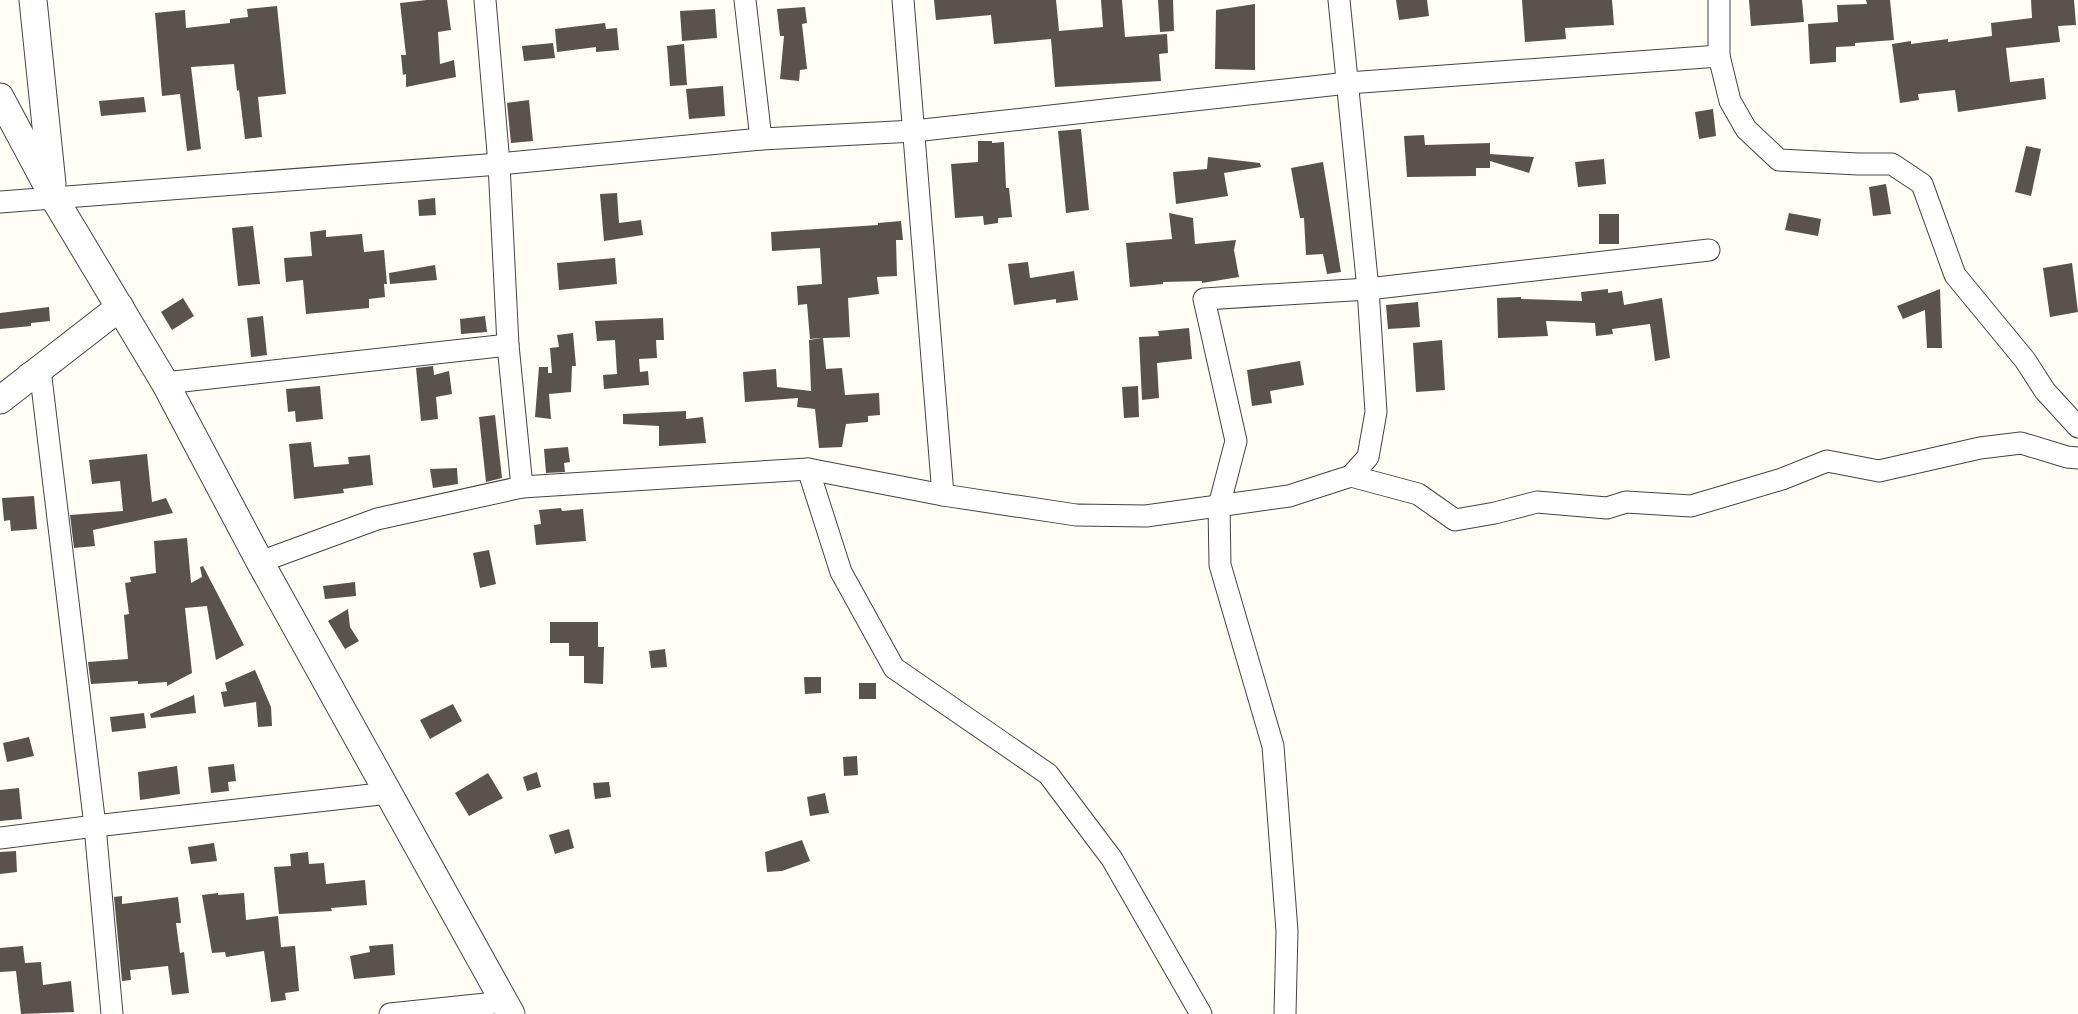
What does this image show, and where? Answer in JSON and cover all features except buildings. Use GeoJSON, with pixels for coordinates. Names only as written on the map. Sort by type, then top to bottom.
{"type":"FeatureCollection","features":[{"type":"Feature","properties":{"kind":"street"},"geometry":{"type":"LineString","coordinates":[[33,0],[54,198]]}},
{"type":"Feature","properties":{"kind":"street"},"geometry":{"type":"LineString","coordinates":[[485,0],[499,164],[507,345],[522,487]]}},
{"type":"Feature","properties":{"kind":"street"},"geometry":{"type":"LineString","coordinates":[[745,0],[761,139]]}},
{"type":"Feature","properties":{"kind":"street"},"geometry":{"type":"LineString","coordinates":[[903,0],[943,495]]}},
{"type":"Feature","properties":{"kind":"street"},"geometry":{"type":"LineString","coordinates":[[260,562],[377,519],[522,487],[808,469],[943,495],[1076,515],[1146,516],[1289,496],[1351,476],[1368,457],[1376,412],[1368,289],[1340,0]]}},
{"type":"Feature","properties":{"kind":"street"},"geometry":{"type":"LineString","coordinates":[[1719,0],[1719,56],[1730,101],[1746,129],[1779,160],[1892,164],[1922,184],[1955,275],[2025,360],[2045,391],[2078,428]]}},
{"type":"Feature","properties":{"kind":"street"},"geometry":{"type":"LineString","coordinates":[[0,202],[499,164],[761,139],[914,131],[1348,83],[1719,56]]}},
{"type":"Feature","properties":{"kind":"street"},"geometry":{"type":"LineString","coordinates":[[0,97],[54,198],[165,383],[260,562],[508,1008],[390,1014]]}},
{"type":"Feature","properties":{"kind":"street"},"geometry":{"type":"LineString","coordinates":[[1285,1014],[1287,931],[1273,746],[1220,565],[1219,506],[1236,441],[1204,300],[1368,289],[1708,250]]}},
{"type":"Feature","properties":{"kind":"street"},"geometry":{"type":"LineString","coordinates":[[0,400],[120,307]]}},
{"type":"Feature","properties":{"kind":"street"},"geometry":{"type":"LineString","coordinates":[[165,383],[507,345]]}},
{"type":"Feature","properties":{"kind":"street"},"geometry":{"type":"LineString","coordinates":[[0,386],[40,369]]}},
{"type":"Feature","properties":{"kind":"street"},"geometry":{"type":"LineString","coordinates":[[40,369],[95,826],[112,1014]]}},
{"type":"Feature","properties":{"kind":"street"},"geometry":{"type":"LineString","coordinates":[[1351,476],[1418,494],[1455,520],[1537,502],[1607,508],[1626,502],[1691,506],[1782,479],[1827,461],[1879,471],[1980,447],[2021,443],[2067,457],[2078,458]]}},
{"type":"Feature","properties":{"kind":"street"},"geometry":{"type":"LineString","coordinates":[[808,469],[841,572],[894,668],[1048,774],[1112,859],[1201,1014]]}},
{"type":"Feature","properties":{"kind":"street"},"geometry":{"type":"LineString","coordinates":[[0,838],[388,793]]}}]}
